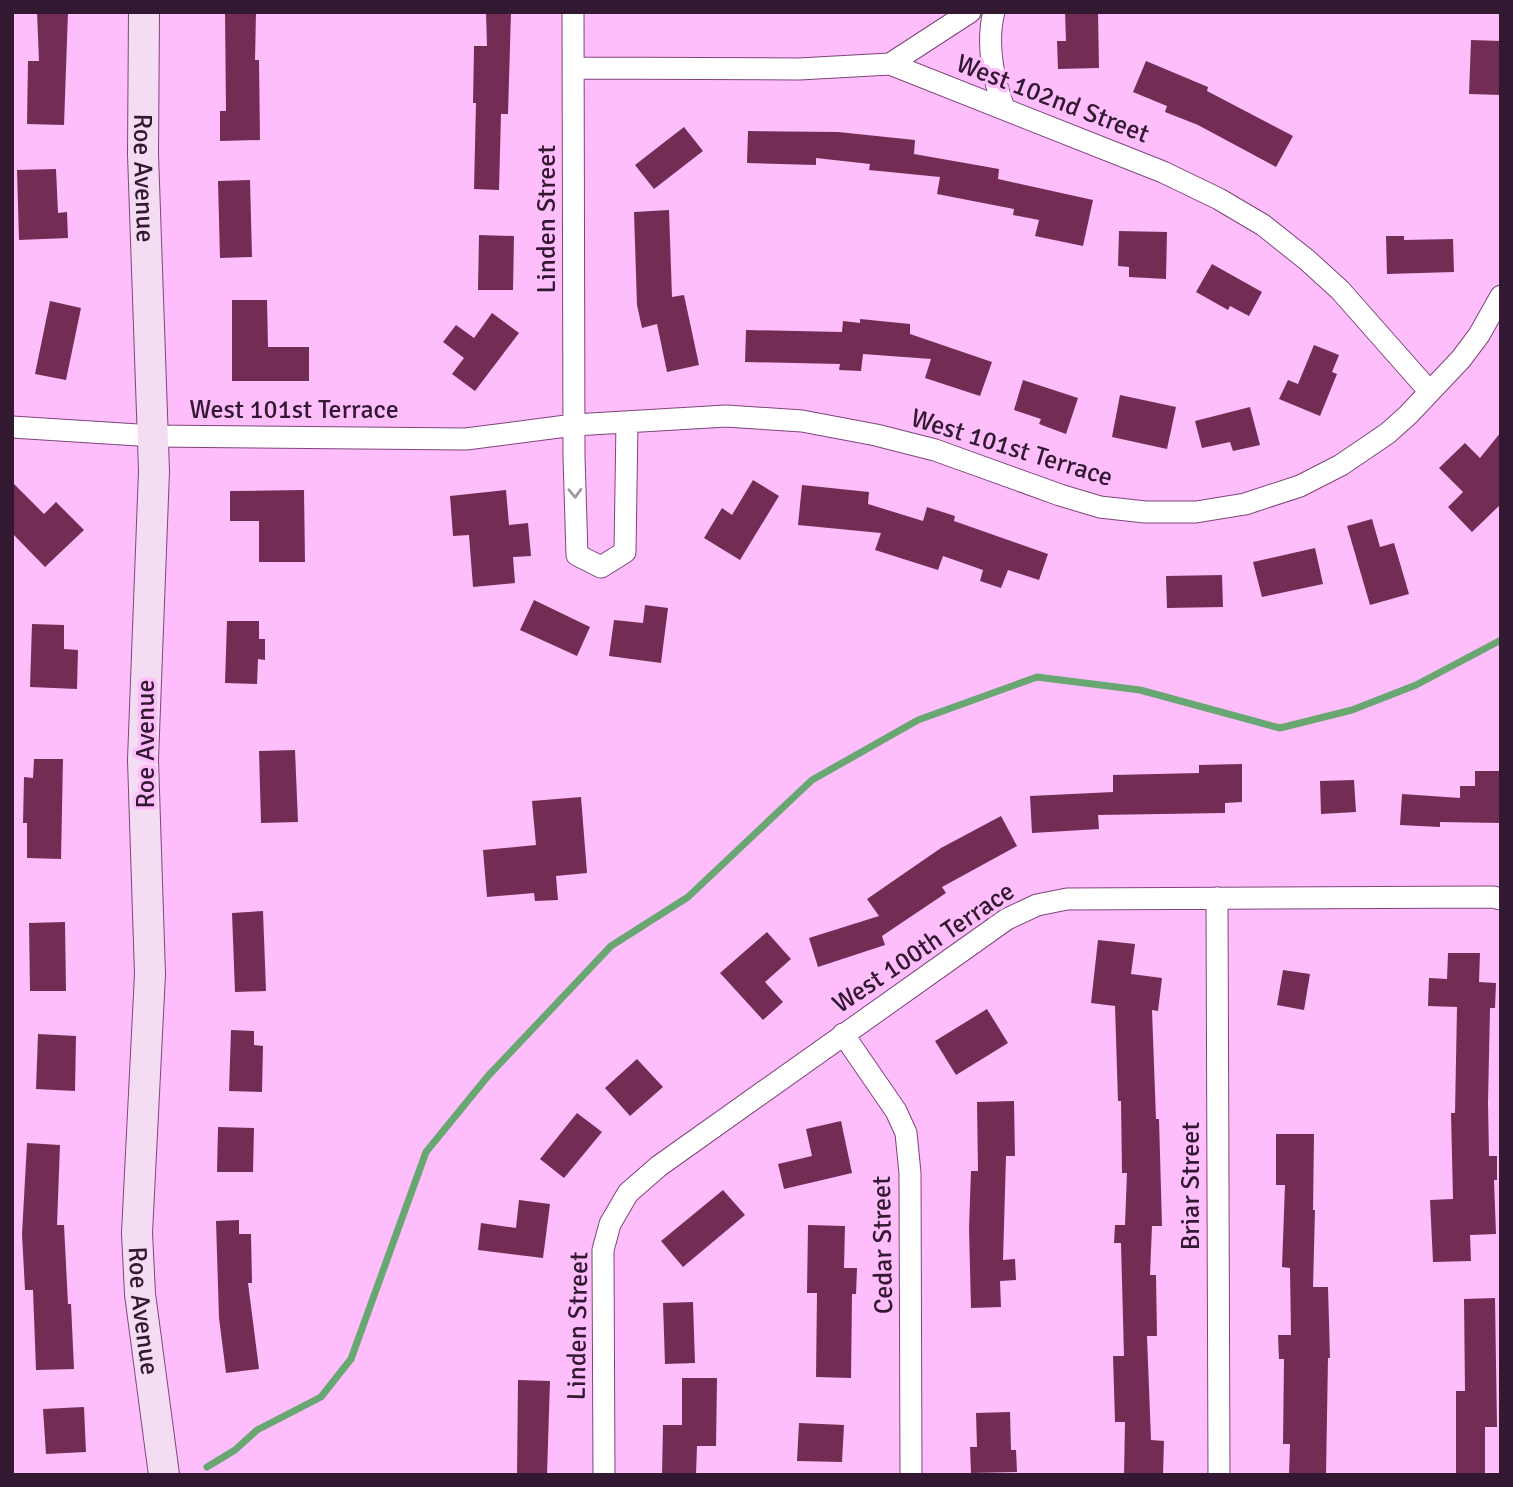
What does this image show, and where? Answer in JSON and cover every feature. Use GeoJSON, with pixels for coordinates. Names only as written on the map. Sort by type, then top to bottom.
{"type":"FeatureCollection","features":[{"type":"Feature","properties":{"kind":"main road","name":"Roe Avenue"},"geometry":{"type":"LineString","coordinates":[[144,12],[144,154],[155,471],[143,760],[149,986],[138,1233],[141,1294],[164,1475]]}},
{"type":"Feature","properties":{"kind":"street","name":"Linden Street"},"geometry":{"type":"LineString","coordinates":[[573,12],[574,425]]}},
{"type":"Feature","properties":{"kind":"street"},"geometry":{"type":"LineString","coordinates":[[890,64],[970,12]]}},
{"type":"Feature","properties":{"kind":"street"},"geometry":{"type":"LineString","coordinates":[[994,12],[990,28],[996,87],[1004,108]]}},
{"type":"Feature","properties":{"kind":"street","name":"West 102nd Street"},"geometry":{"type":"LineString","coordinates":[[573,68],[799,69],[890,64],[1163,172],[1219,199],[1263,225],[1340,290],[1430,392]]}},
{"type":"Feature","properties":{"kind":"street","name":"West 101st Terrace"},"geometry":{"type":"LineString","coordinates":[[12,427],[153,436],[466,439],[574,425],[726,416],[802,421],[935,450],[1100,507],[1144,513],[1196,513],[1245,504],[1300,486],[1341,465],[1388,433],[1461,359],[1479,335],[1501,296]]}},
{"type":"Feature","properties":{"kind":"street"},"geometry":{"type":"LineString","coordinates":[[574,425],[577,555],[601,567],[625,552],[628,422]]}},
{"type":"Feature","properties":{"kind":"street","name":"Briar Street"},"geometry":{"type":"LineString","coordinates":[[1217,898],[1219,1475]]}},
{"type":"Feature","properties":{"kind":"street","name":"West 100th Terrace"},"geometry":{"type":"LineString","coordinates":[[635,1186],[659,1166],[1007,919],[1037,905],[1067,899],[1501,899]]}},
{"type":"Feature","properties":{"kind":"street","name":"Cedar Street"},"geometry":{"type":"LineString","coordinates":[[843,1034],[896,1111],[906,1133],[909,1173],[911,1475]]}},
{"type":"Feature","properties":{"kind":"street","name":"Linden Street"},"geometry":{"type":"LineString","coordinates":[[604,1475],[603,1251],[610,1224],[635,1186]]}},
{"type":"Feature","properties":{"kind":"building"},"geometry":{"type":"Polygon","coordinates":[[[37,12],[68,12],[64,125],[27,124],[28,61],[39,61],[37,12]]]}},
{"type":"Feature","properties":{"kind":"building"},"geometry":{"type":"Polygon","coordinates":[[[225,12],[256,12],[255,60],[259,60],[260,140],[220,141],[220,111],[226,111],[225,12]]]}},
{"type":"Feature","properties":{"kind":"building"},"geometry":{"type":"Polygon","coordinates":[[[486,12],[511,12],[508,114],[501,114],[499,190],[474,189],[474,46],[487,46],[486,12]]]}},
{"type":"Feature","properties":{"kind":"building"},"geometry":{"type":"Polygon","coordinates":[[[1065,12],[1098,12],[1099,68],[1058,69],[1057,41],[1066,41],[1065,12]]]}},
{"type":"Feature","properties":{"kind":"building"},"geometry":{"type":"Polygon","coordinates":[[[1471,40],[1501,41],[1501,95],[1469,94],[1471,40]]]}},
{"type":"Feature","properties":{"kind":"building"},"geometry":{"type":"Polygon","coordinates":[[[1146,61],[1208,87],[1207,91],[1293,136],[1276,167],[1198,125],[1165,112],[1167,106],[1133,92],[1146,61]]]}},
{"type":"Feature","properties":{"kind":"building"},"geometry":{"type":"Polygon","coordinates":[[[684,127],[703,151],[654,189],[635,165],[684,127]]]}},
{"type":"Feature","properties":{"kind":"building"},"geometry":{"type":"Polygon","coordinates":[[[748,131],[838,132],[915,140],[914,154],[999,169],[998,179],[1093,200],[1083,246],[1035,236],[1039,220],[1013,215],[1014,209],[937,194],[940,177],[869,170],[870,164],[816,158],[816,165],[747,163],[748,131]]]}},
{"type":"Feature","properties":{"kind":"building"},"geometry":{"type":"Polygon","coordinates":[[[56,169],[58,213],[67,212],[68,238],[19,240],[17,170],[56,169]]]}},
{"type":"Feature","properties":{"kind":"building"},"geometry":{"type":"Polygon","coordinates":[[[250,180],[252,257],[220,258],[218,181],[250,180]]]}},
{"type":"Feature","properties":{"kind":"building"},"geometry":{"type":"Polygon","coordinates":[[[669,210],[672,297],[684,295],[699,365],[667,372],[657,324],[642,328],[637,305],[634,212],[669,210]]]}},
{"type":"Feature","properties":{"kind":"building"},"geometry":{"type":"Polygon","coordinates":[[[1119,231],[1167,232],[1166,279],[1129,277],[1129,267],[1118,266],[1119,231]]]}},
{"type":"Feature","properties":{"kind":"building"},"geometry":{"type":"Polygon","coordinates":[[[479,235],[514,236],[513,290],[478,290],[479,235]]]}},
{"type":"Feature","properties":{"kind":"building"},"geometry":{"type":"Polygon","coordinates":[[[1386,236],[1404,236],[1404,240],[1453,239],[1454,272],[1387,274],[1386,236]]]}},
{"type":"Feature","properties":{"kind":"building"},"geometry":{"type":"Polygon","coordinates":[[[1212,264],[1262,292],[1249,316],[1230,306],[1228,310],[1196,292],[1212,264]]]}},
{"type":"Feature","properties":{"kind":"building"},"geometry":{"type":"Polygon","coordinates":[[[232,300],[267,300],[268,347],[309,347],[309,381],[232,381],[232,300]]]}},
{"type":"Feature","properties":{"kind":"building"},"geometry":{"type":"Polygon","coordinates":[[[50,301],[81,308],[66,380],[35,374],[50,301]]]}},
{"type":"Feature","properties":{"kind":"building"},"geometry":{"type":"Polygon","coordinates":[[[492,313],[519,333],[475,391],[452,374],[464,358],[443,342],[456,325],[474,338],[492,313]]]}},
{"type":"Feature","properties":{"kind":"building"},"geometry":{"type":"Polygon","coordinates":[[[860,319],[910,324],[910,334],[992,362],[980,396],[925,378],[931,359],[863,354],[861,371],[839,370],[840,364],[745,362],[746,330],[842,332],[843,321],[860,323],[860,319]]]}},
{"type":"Feature","properties":{"kind":"building"},"geometry":{"type":"Polygon","coordinates":[[[1314,345],[1339,355],[1332,372],[1337,374],[1320,416],[1279,399],[1288,380],[1298,384],[1314,345]]]}},
{"type":"Feature","properties":{"kind":"building"},"geometry":{"type":"Polygon","coordinates":[[[1023,380],[1078,398],[1066,434],[1039,424],[1041,419],[1014,410],[1023,380]]]}},
{"type":"Feature","properties":{"kind":"building"},"geometry":{"type":"Polygon","coordinates":[[[1120,395],[1176,407],[1167,449],[1112,437],[1120,395]]]}},
{"type":"Feature","properties":{"kind":"building"},"geometry":{"type":"Polygon","coordinates":[[[1250,407],[1260,445],[1233,451],[1230,442],[1202,448],[1195,421],[1250,407]]]}},
{"type":"Feature","properties":{"kind":"building"},"geometry":{"type":"Polygon","coordinates":[[[1501,432],[1501,504],[1472,532],[1448,507],[1463,492],[1439,468],[1465,443],[1480,458],[1501,432]]]}},
{"type":"Feature","properties":{"kind":"building"},"geometry":{"type":"Polygon","coordinates":[[[753,480],[779,496],[740,560],[704,538],[722,508],[732,515],[753,480]]]}},
{"type":"Feature","properties":{"kind":"building"},"geometry":{"type":"Polygon","coordinates":[[[12,482],[44,514],[56,502],[84,530],[45,567],[12,533],[12,482]]]}},
{"type":"Feature","properties":{"kind":"building"},"geometry":{"type":"Polygon","coordinates":[[[802,485],[869,492],[868,504],[923,521],[927,507],[955,516],[954,521],[1048,554],[1039,580],[1008,570],[1001,588],[980,581],[983,570],[943,556],[938,570],[875,550],[881,533],[798,525],[802,485]]]}},
{"type":"Feature","properties":{"kind":"building"},"geometry":{"type":"Polygon","coordinates":[[[304,490],[305,562],[259,562],[259,521],[230,521],[230,491],[304,490]]]}},
{"type":"Feature","properties":{"kind":"building"},"geometry":{"type":"Polygon","coordinates":[[[506,490],[509,525],[528,523],[531,556],[513,557],[515,583],[473,587],[469,535],[453,536],[450,496],[506,490]]]}},
{"type":"Feature","properties":{"kind":"building"},"geometry":{"type":"Polygon","coordinates":[[[1372,519],[1380,547],[1394,543],[1409,594],[1370,605],[1347,526],[1372,519]]]}},
{"type":"Feature","properties":{"kind":"building"},"geometry":{"type":"Polygon","coordinates":[[[1315,548],[1323,584],[1262,597],[1253,562],[1315,548]]]}},
{"type":"Feature","properties":{"kind":"building"},"geometry":{"type":"Polygon","coordinates":[[[1222,575],[1223,607],[1167,608],[1166,576],[1222,575]]]}},
{"type":"Feature","properties":{"kind":"building"},"geometry":{"type":"Polygon","coordinates":[[[534,600],[590,627],[577,656],[520,630],[534,600]]]}},
{"type":"Feature","properties":{"kind":"building"},"geometry":{"type":"Polygon","coordinates":[[[645,605],[668,608],[661,663],[609,656],[614,620],[643,623],[645,605]]]}},
{"type":"Feature","properties":{"kind":"building"},"geometry":{"type":"Polygon","coordinates":[[[227,621],[259,621],[259,639],[265,639],[265,660],[258,659],[257,684],[225,683],[227,621]]]}},
{"type":"Feature","properties":{"kind":"building"},"geometry":{"type":"Polygon","coordinates":[[[32,624],[64,625],[64,649],[78,650],[77,689],[30,687],[32,624]]]}},
{"type":"Feature","properties":{"kind":"building"},"geometry":{"type":"Polygon","coordinates":[[[295,750],[298,822],[261,823],[259,751],[295,750]]]}},
{"type":"Feature","properties":{"kind":"building"},"geometry":{"type":"Polygon","coordinates":[[[34,759],[63,759],[61,859],[27,858],[27,823],[23,823],[24,777],[33,778],[34,759]]]}},
{"type":"Feature","properties":{"kind":"building"},"geometry":{"type":"Polygon","coordinates":[[[1242,764],[1242,802],[1225,803],[1225,813],[1098,815],[1099,829],[1032,833],[1030,796],[1113,792],[1113,775],[1199,773],[1199,765],[1242,764]]]}},
{"type":"Feature","properties":{"kind":"building"},"geometry":{"type":"Polygon","coordinates":[[[1475,771],[1501,771],[1501,823],[1440,822],[1440,827],[1400,825],[1402,794],[1460,798],[1460,786],[1475,786],[1475,771]]]}},
{"type":"Feature","properties":{"kind":"building"},"geometry":{"type":"Polygon","coordinates":[[[1354,780],[1356,812],[1321,814],[1320,781],[1354,780]]]}},
{"type":"Feature","properties":{"kind":"building"},"geometry":{"type":"Polygon","coordinates":[[[581,797],[587,873],[556,876],[558,900],[535,901],[534,893],[487,897],[483,850],[536,845],[532,801],[581,797]]]}},
{"type":"Feature","properties":{"kind":"building"},"geometry":{"type":"Polygon","coordinates":[[[1001,816],[1017,846],[942,887],[946,893],[882,936],[885,945],[818,967],[809,938],[879,916],[867,899],[941,848],[1001,816]]]}},
{"type":"Feature","properties":{"kind":"building"},"geometry":{"type":"Polygon","coordinates":[[[263,911],[266,991],[235,992],[232,913],[263,911]]]}},
{"type":"Feature","properties":{"kind":"building"},"geometry":{"type":"Polygon","coordinates":[[[65,922],[66,991],[30,991],[29,923],[65,922]]]}},
{"type":"Feature","properties":{"kind":"building"},"geometry":{"type":"Polygon","coordinates":[[[767,932],[791,959],[765,982],[783,1002],[763,1020],[720,973],[767,932]]]}},
{"type":"Feature","properties":{"kind":"building"},"geometry":{"type":"Polygon","coordinates":[[[1098,940],[1135,944],[1131,974],[1162,978],[1158,1011],[1152,1010],[1162,1226],[1152,1226],[1150,1275],[1156,1275],[1157,1336],[1147,1336],[1151,1440],[1164,1441],[1163,1475],[1124,1475],[1125,1422],[1115,1422],[1113,1356],[1124,1356],[1121,1243],[1114,1243],[1115,1225],[1125,1225],[1127,1173],[1122,1173],[1115,1006],[1091,1003],[1098,940]]]}},
{"type":"Feature","properties":{"kind":"building"},"geometry":{"type":"Polygon","coordinates":[[[1448,953],[1480,953],[1479,982],[1496,983],[1495,1008],[1490,1008],[1488,1103],[1489,1156],[1497,1156],[1497,1180],[1494,1180],[1496,1234],[1470,1235],[1471,1261],[1433,1262],[1430,1200],[1453,1199],[1451,1113],[1455,1113],[1457,1007],[1428,1006],[1429,978],[1447,979],[1448,953]]]}},
{"type":"Feature","properties":{"kind":"building"},"geometry":{"type":"Polygon","coordinates":[[[1283,970],[1310,974],[1304,1010],[1277,1005],[1283,970]]]}},
{"type":"Feature","properties":{"kind":"building"},"geometry":{"type":"Polygon","coordinates":[[[987,1009],[1008,1043],[956,1075],[935,1041],[987,1009]]]}},
{"type":"Feature","properties":{"kind":"building"},"geometry":{"type":"Polygon","coordinates":[[[231,1030],[254,1031],[254,1045],[263,1046],[262,1092],[229,1091],[231,1030]]]}},
{"type":"Feature","properties":{"kind":"building"},"geometry":{"type":"Polygon","coordinates":[[[38,1034],[76,1036],[75,1091],[36,1089],[38,1034]]]}},
{"type":"Feature","properties":{"kind":"building"},"geometry":{"type":"Polygon","coordinates":[[[637,1059],[663,1087],[630,1116],[605,1088],[637,1059]]]}},
{"type":"Feature","properties":{"kind":"building"},"geometry":{"type":"Polygon","coordinates":[[[1014,1101],[1015,1156],[1006,1156],[1003,1260],[1015,1259],[1016,1280],[1000,1281],[1001,1307],[971,1308],[969,1228],[971,1171],[978,1171],[977,1102],[1014,1101]]]}},
{"type":"Feature","properties":{"kind":"building"},"geometry":{"type":"Polygon","coordinates":[[[577,1113],[602,1132],[564,1178],[540,1159],[577,1113]]]}},
{"type":"Feature","properties":{"kind":"building"},"geometry":{"type":"Polygon","coordinates":[[[841,1121],[852,1173],[784,1189],[778,1164],[812,1156],[806,1129],[841,1121]]]}},
{"type":"Feature","properties":{"kind":"building"},"geometry":{"type":"Polygon","coordinates":[[[218,1127],[254,1128],[253,1172],[217,1172],[218,1127]]]}},
{"type":"Feature","properties":{"kind":"building"},"geometry":{"type":"Polygon","coordinates":[[[1276,1134],[1314,1134],[1313,1287],[1328,1287],[1330,1358],[1326,1475],[1289,1475],[1290,1444],[1283,1444],[1284,1359],[1279,1359],[1278,1335],[1291,1335],[1290,1268],[1282,1267],[1285,1185],[1276,1185],[1276,1134]]]}},
{"type":"Feature","properties":{"kind":"building"},"geometry":{"type":"Polygon","coordinates":[[[27,1143],[60,1145],[57,1225],[64,1225],[74,1369],[36,1370],[33,1290],[25,1290],[22,1234],[27,1143]]]}},
{"type":"Feature","properties":{"kind":"building"},"geometry":{"type":"Polygon","coordinates":[[[723,1190],[745,1215],[683,1267],[661,1241],[723,1190]]]}},
{"type":"Feature","properties":{"kind":"building"},"geometry":{"type":"Polygon","coordinates":[[[519,1200],[550,1204],[543,1258],[478,1250],[481,1223],[516,1228],[519,1200]]]}},
{"type":"Feature","properties":{"kind":"building"},"geometry":{"type":"Polygon","coordinates":[[[239,1220],[239,1234],[251,1234],[252,1283],[248,1283],[259,1369],[226,1373],[219,1318],[216,1221],[239,1220]]]}},
{"type":"Feature","properties":{"kind":"building"},"geometry":{"type":"Polygon","coordinates":[[[808,1225],[845,1226],[844,1268],[857,1268],[856,1294],[852,1294],[851,1378],[816,1377],[817,1293],[807,1293],[808,1225]]]}},
{"type":"Feature","properties":{"kind":"building"},"geometry":{"type":"Polygon","coordinates":[[[1495,1298],[1497,1427],[1485,1427],[1485,1475],[1456,1475],[1456,1391],[1465,1391],[1464,1299],[1495,1298]]]}},
{"type":"Feature","properties":{"kind":"building"},"geometry":{"type":"Polygon","coordinates":[[[693,1302],[695,1363],[665,1364],[663,1303],[693,1302]]]}},
{"type":"Feature","properties":{"kind":"building"},"geometry":{"type":"Polygon","coordinates":[[[682,1378],[717,1378],[716,1446],[697,1446],[696,1475],[662,1475],[663,1425],[682,1425],[682,1378]]]}},
{"type":"Feature","properties":{"kind":"building"},"geometry":{"type":"Polygon","coordinates":[[[518,1380],[550,1381],[547,1475],[517,1475],[518,1380]]]}},
{"type":"Feature","properties":{"kind":"building"},"geometry":{"type":"Polygon","coordinates":[[[84,1407],[86,1452],[46,1454],[43,1409],[84,1407]]]}},
{"type":"Feature","properties":{"kind":"building"},"geometry":{"type":"Polygon","coordinates":[[[1010,1412],[1011,1450],[1016,1450],[1017,1472],[971,1473],[970,1447],[977,1447],[976,1413],[1010,1412]]]}},
{"type":"Feature","properties":{"kind":"building"},"geometry":{"type":"Polygon","coordinates":[[[799,1423],[844,1425],[842,1462],[797,1461],[799,1423]]]}},
{"type":"Feature","properties":{"kind":"waterway"},"geometry":{"type":"LineString","coordinates":[[207,1467],[235,1450],[257,1430],[321,1397],[351,1359],[426,1152],[488,1076],[611,946],[688,897],[812,780],[918,720],[1037,677],[1140,690],[1280,728],[1352,710],[1416,685],[1501,640]]}}]}
